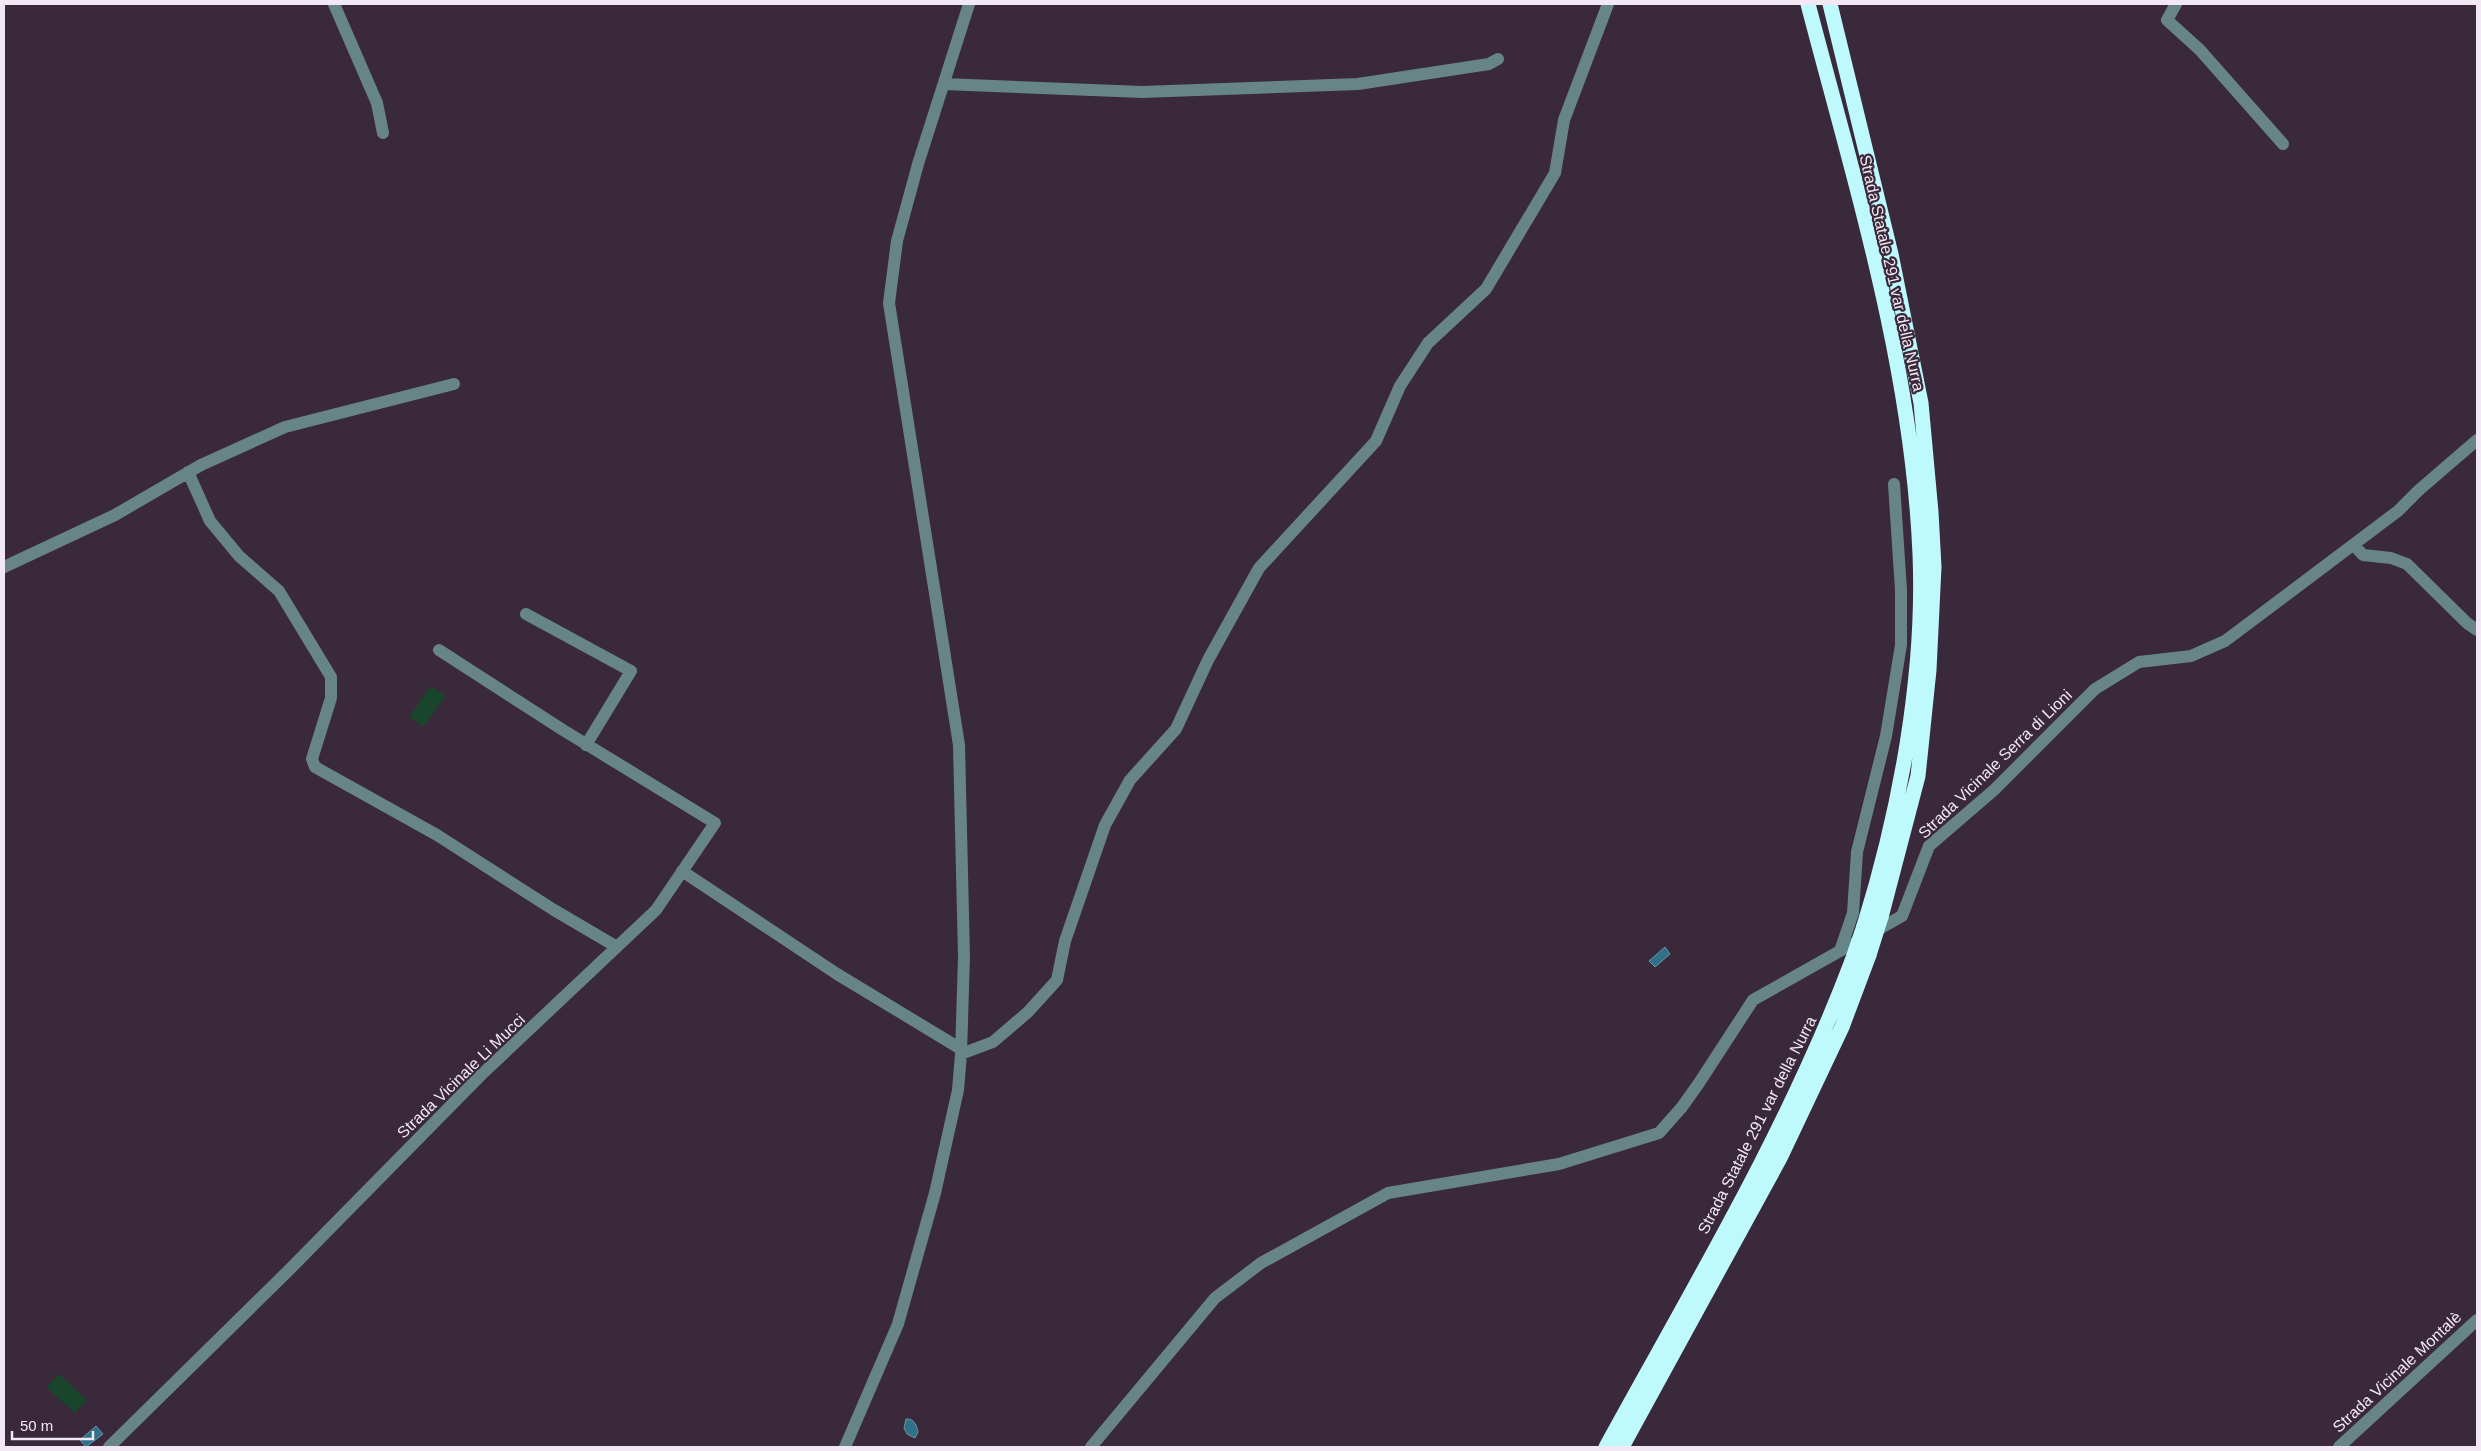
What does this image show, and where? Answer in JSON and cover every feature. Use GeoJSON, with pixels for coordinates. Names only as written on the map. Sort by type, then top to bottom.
{"type":"FeatureCollection","features":[{"type":"Feature","properties":{"kind":"highway","name":"Strada Statale 291 var della Nurra"},"geometry":{"type":"LineString","coordinates":[[1606,1447],[1750,1185],[1829,1021],[1846,956],[1864,926],[1890,836],[1904,764],[1915,671],[1920,554],[1900,378],[1874,259],[1808,4]]}},
{"type":"Feature","properties":{"kind":"highway","name":"Strada Statale 291 var della Nurra"},"geometry":{"type":"LineString","coordinates":[[1622,1447],[1780,1158],[1842,1027],[1881,917],[1918,776],[1929,670],[1934,567],[1921,403],[1897,282],[1830,4]]}},
{"type":"Feature","properties":{"kind":"street"},"geometry":{"type":"LineString","coordinates":[[334,4],[377,103],[383,133]]}},
{"type":"Feature","properties":{"kind":"street"},"geometry":{"type":"LineString","coordinates":[[845,1447],[898,1324],[935,1193],[958,1090],[964,957],[959,745],[889,303],[896,241],[918,164],[969,4]]}},
{"type":"Feature","properties":{"kind":"street"},"geometry":{"type":"LineString","coordinates":[[682,871],[961,1052],[993,1042],[1028,1012],[1057,980],[1064,941],[1090,862],[1105,825],[1130,780],[1176,729],[1208,660],[1259,568],[1376,441],[1400,386],[1428,344],[1486,289],[1555,173],[1564,120],[1608,4]]}},
{"type":"Feature","properties":{"kind":"street"},"geometry":{"type":"LineString","coordinates":[[2176,4],[2167,20],[2200,50],[2283,144]]}},
{"type":"Feature","properties":{"kind":"street"},"geometry":{"type":"LineString","coordinates":[[944,84],[1142,92],[1358,84],[1489,64],[1498,59]]}},
{"type":"Feature","properties":{"kind":"street"},"geometry":{"type":"LineString","coordinates":[[4,567],[115,515],[188,472],[285,427],[454,384]]}},
{"type":"Feature","properties":{"kind":"street","name":"Strada Vicinale Serra di Lioni"},"geometry":{"type":"LineString","coordinates":[[1091,1447],[1215,1298],[1261,1263],[1388,1193],[1559,1164],[1659,1133],[1682,1107],[1699,1083],[1753,1000],[1846,956],[1902,916],[1929,846],[1994,790],[2095,689],[2138,662],[2191,656],[2225,640],[2398,512],[2419,490],[2477,440]]}},
{"type":"Feature","properties":{"kind":"street"},"geometry":{"type":"LineString","coordinates":[[188,472],[210,521],[239,556],[279,591],[331,677],[332,698],[312,759],[315,767],[437,835],[554,910],[617,947]]}},
{"type":"Feature","properties":{"kind":"street"},"geometry":{"type":"LineString","coordinates":[[1846,956],[1853,913],[1857,852],[1886,736],[1901,645],[1901,590],[1894,484]]}},
{"type":"Feature","properties":{"kind":"street"},"geometry":{"type":"LineString","coordinates":[[2354,546],[2362,555],[2391,558],[2407,564],[2467,623],[2477,630]]}},
{"type":"Feature","properties":{"kind":"street"},"geometry":{"type":"LineString","coordinates":[[526,614],[631,670],[586,744]]}},
{"type":"Feature","properties":{"kind":"street","name":"Strada Vicinale Li Mucci"},"geometry":{"type":"LineString","coordinates":[[109,1447],[288,1272],[482,1075],[656,910],[715,823],[586,744],[439,650]]}},
{"type":"Feature","properties":{"kind":"street","name":"Strada Vicinale Montalè"},"geometry":{"type":"LineString","coordinates":[[2339,1447],[2477,1320]]}},
{"type":"Feature","properties":{"kind":"green space"},"geometry":{"type":"Polygon","coordinates":[[[431,686],[446,696],[423,727],[409,717],[431,686]]]}},
{"type":"Feature","properties":{"kind":"green space"},"geometry":{"type":"Polygon","coordinates":[[[59,1374],[87,1400],[75,1413],[46,1387],[59,1374]]]}},
{"type":"Feature","properties":{"kind":"water"},"geometry":{"type":"Polygon","coordinates":[[[1665,947],[1670,954],[1655,967],[1649,961],[1665,947]]]}},
{"type":"Feature","properties":{"kind":"water"},"geometry":{"type":"Polygon","coordinates":[[[906,1419],[913,1421],[916,1425],[918,1432],[915,1438],[907,1434],[904,1428],[906,1419]]]}},
{"type":"Feature","properties":{"kind":"water"},"geometry":{"type":"Polygon","coordinates":[[[96,1426],[103,1434],[86,1447],[80,1440],[96,1426]]]}}]}
